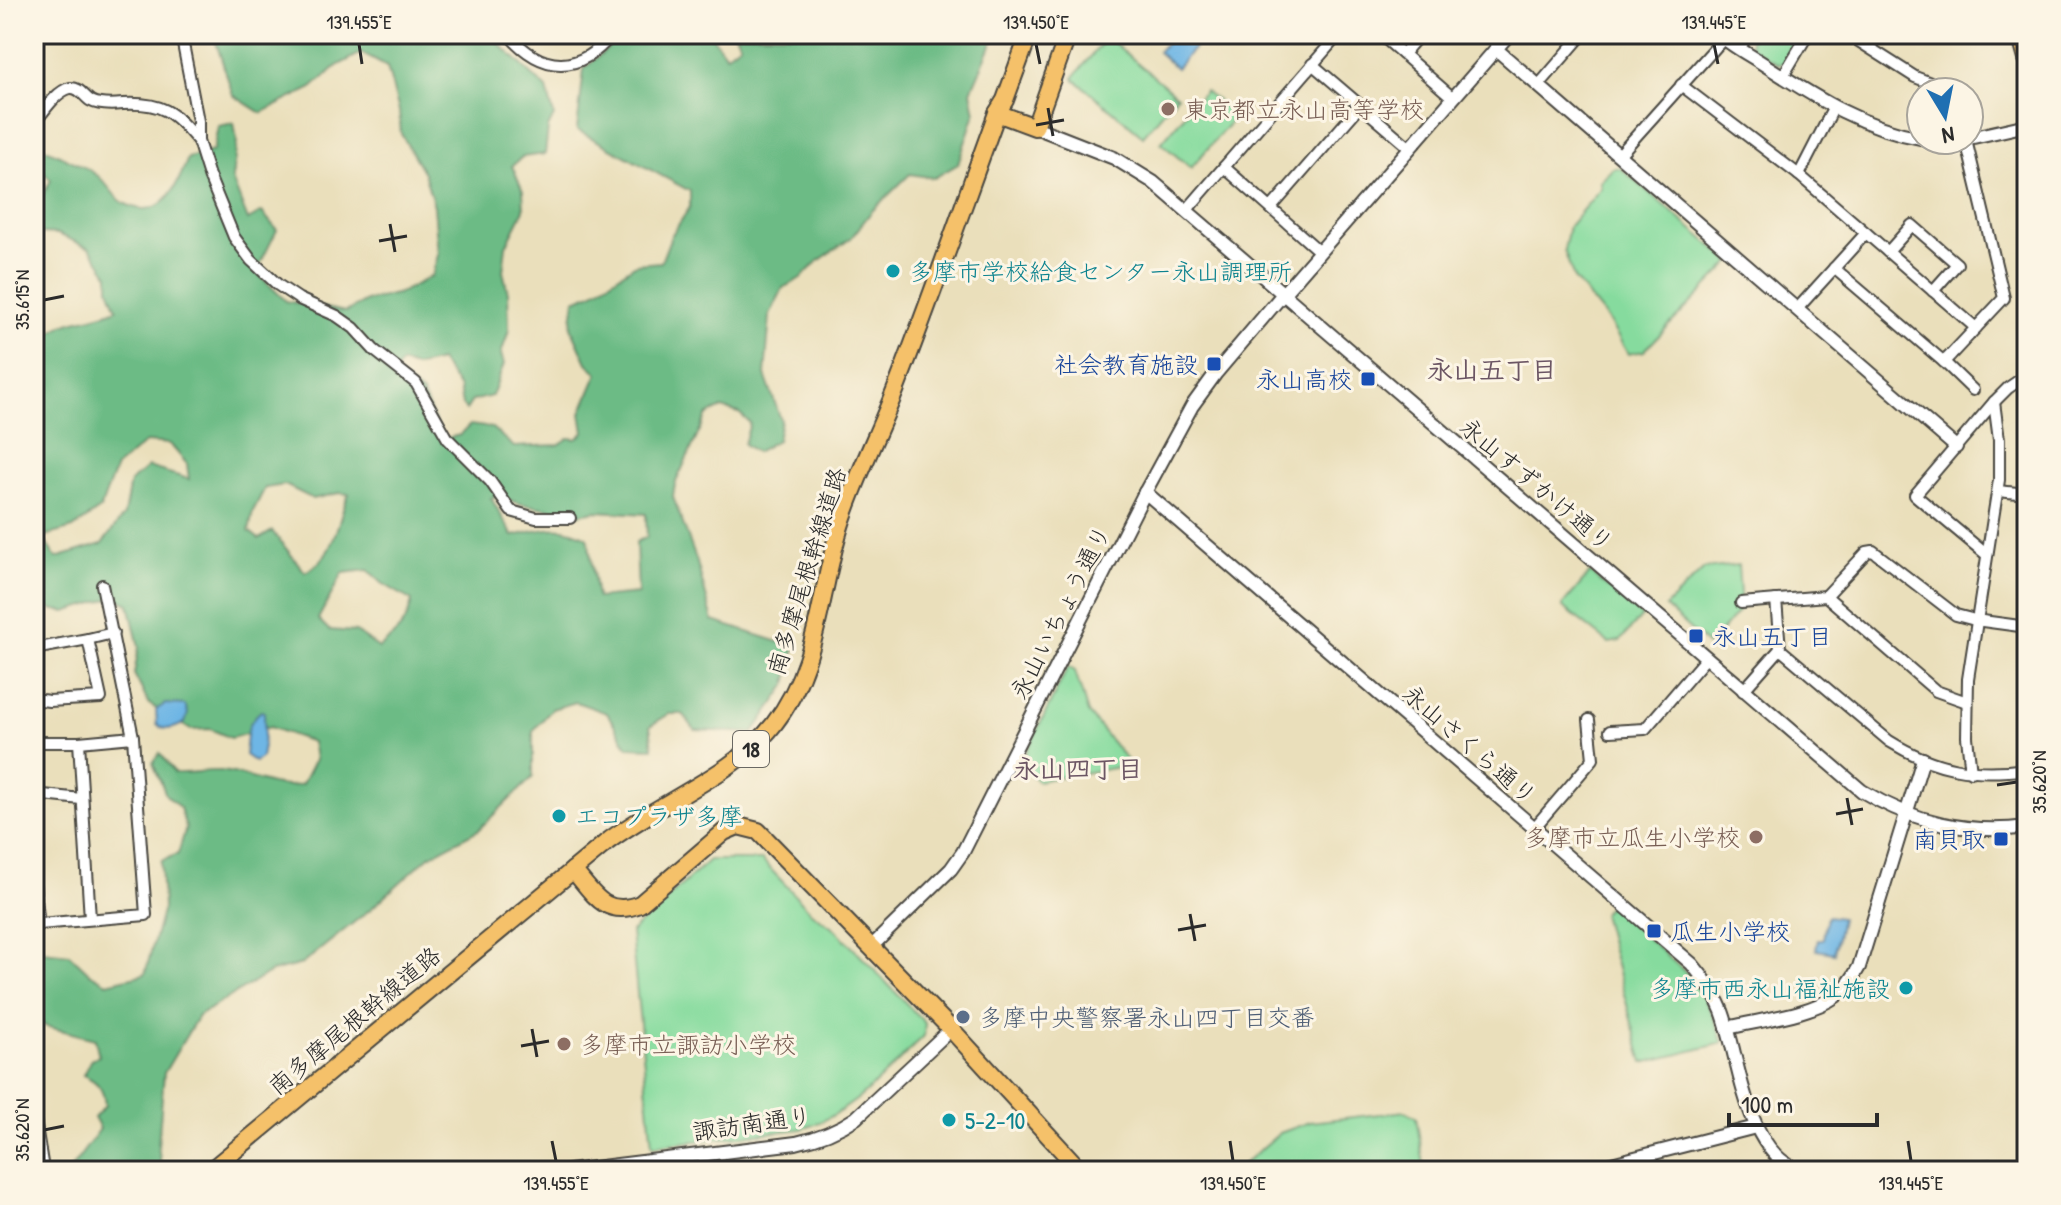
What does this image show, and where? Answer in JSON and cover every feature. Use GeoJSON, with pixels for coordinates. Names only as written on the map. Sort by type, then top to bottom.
{"type":"FeatureCollection","features":[{"type":"Feature","properties":{"kind":"main road","name":"南多摩尾根幹線道路"},"geometry":{"type":"LineString","coordinates":[[997,113],[999,98],[1021,34]]}},
{"type":"Feature","properties":{"kind":"main road","name":"南多摩尾根幹線道路"},"geometry":{"type":"LineString","coordinates":[[210,1171],[625,828],[744,755],[775,723],[797,688],[811,653],[823,588],[844,513],[894,392],[1029,34]]}},
{"type":"Feature","properties":{"kind":"main road"},"geometry":{"type":"LineString","coordinates":[[997,113],[1035,127],[1068,34]]}},
{"type":"Feature","properties":{"kind":"main road"},"geometry":{"type":"LineString","coordinates":[[2020,34],[2027,59]]}},
{"type":"Feature","properties":{"kind":"main road"},"geometry":{"type":"LineString","coordinates":[[573,870],[599,900],[620,910],[629,909],[640,904],[724,832],[738,826],[748,827],[769,839],[951,1029],[1081,1171]]}},
{"type":"Feature","properties":{"kind":"street"},"geometry":{"type":"LineString","coordinates":[[181,34],[198,121],[198,141],[234,237],[263,272],[299,299],[346,322],[374,350],[416,383],[448,439],[490,481],[511,511],[536,518],[570,518]]}},
{"type":"Feature","properties":{"kind":"street"},"geometry":{"type":"LineString","coordinates":[[508,34],[534,58],[567,62],[579,62],[595,53],[612,34]]}},
{"type":"Feature","properties":{"kind":"street"},"geometry":{"type":"LineString","coordinates":[[1186,211],[1339,34]]}},
{"type":"Feature","properties":{"kind":"street"},"geometry":{"type":"LineString","coordinates":[[1380,34],[1453,98]]}},
{"type":"Feature","properties":{"kind":"street"},"geometry":{"type":"LineString","coordinates":[[1403,54],[1420,34]]}},
{"type":"Feature","properties":{"kind":"street","name":"永山いちょう通り"},"geometry":{"type":"LineString","coordinates":[[872,946],[951,869],[963,852],[1145,492],[1192,406],[1283,294],[1509,34]]}},
{"type":"Feature","properties":{"kind":"street"},"geometry":{"type":"LineString","coordinates":[[1539,85],[1583,34]]}},
{"type":"Feature","properties":{"kind":"street"},"geometry":{"type":"LineString","coordinates":[[1739,48],[1749,34]]}},
{"type":"Feature","properties":{"kind":"street"},"geometry":{"type":"LineString","coordinates":[[1783,76],[1808,34]]}},
{"type":"Feature","properties":{"kind":"street"},"geometry":{"type":"LineString","coordinates":[[1842,34],[1857,40],[1913,76]]}},
{"type":"Feature","properties":{"kind":"street"},"geometry":{"type":"LineString","coordinates":[[1620,154],[1721,36],[1834,107],[1877,128],[1905,134]]}},
{"type":"Feature","properties":{"kind":"street"},"geometry":{"type":"LineString","coordinates":[[1496,49],[1956,447]]}},
{"type":"Feature","properties":{"kind":"street"},"geometry":{"type":"LineString","coordinates":[[1312,64],[1409,147]]}},
{"type":"Feature","properties":{"kind":"street"},"geometry":{"type":"LineString","coordinates":[[1681,85],[1799,175],[1976,328]]}},
{"type":"Feature","properties":{"kind":"street"},"geometry":{"type":"LineString","coordinates":[[34,123],[60,94],[72,88],[91,101],[149,103],[166,110],[198,141]]}},
{"type":"Feature","properties":{"kind":"street"},"geometry":{"type":"LineString","coordinates":[[1271,208],[1360,106]]}},
{"type":"Feature","properties":{"kind":"street"},"geometry":{"type":"LineString","coordinates":[[1799,175],[1834,107]]}},
{"type":"Feature","properties":{"kind":"street"},"geometry":{"type":"LineString","coordinates":[[1985,135],[2027,125]]}},
{"type":"Feature","properties":{"kind":"street","name":"永山すずかけ通り"},"geometry":{"type":"LineString","coordinates":[[1035,127],[1114,158],[1153,182],[1862,791],[1906,815],[1955,828],[2027,827]]}},
{"type":"Feature","properties":{"kind":"street"},"geometry":{"type":"LineString","coordinates":[[1944,362],[2004,298],[1972,156]]}},
{"type":"Feature","properties":{"kind":"street"},"geometry":{"type":"LineString","coordinates":[[1224,167],[1320,252]]}},
{"type":"Feature","properties":{"kind":"street"},"geometry":{"type":"LineString","coordinates":[[1888,252],[1912,225],[1957,264],[1933,291]]}},
{"type":"Feature","properties":{"kind":"street"},"geometry":{"type":"LineString","coordinates":[[1798,308],[1866,233]]}},
{"type":"Feature","properties":{"kind":"street"},"geometry":{"type":"LineString","coordinates":[[1834,268],[1973,390]]}},
{"type":"Feature","properties":{"kind":"street"},"geometry":{"type":"LineString","coordinates":[[1987,555],[1915,495],[1994,402],[2027,375]]}},
{"type":"Feature","properties":{"kind":"street"},"geometry":{"type":"LineString","coordinates":[[1971,772],[1967,702],[1975,620],[1998,491],[1999,440],[1994,402]]}},
{"type":"Feature","properties":{"kind":"street"},"geometry":{"type":"LineString","coordinates":[[1998,491],[2027,494]]}},
{"type":"Feature","properties":{"kind":"street","name":"永山さくら通り"},"geometry":{"type":"LineString","coordinates":[[1145,492],[1692,964],[1716,999],[1756,1127],[1775,1156],[1801,1171]]}},
{"type":"Feature","properties":{"kind":"street"},"geometry":{"type":"LineString","coordinates":[[1741,603],[1826,596],[1867,552],[1873,551],[1943,607],[1975,620],[2027,627]]}},
{"type":"Feature","properties":{"kind":"street"},"geometry":{"type":"LineString","coordinates":[[34,883],[39,924],[146,915],[133,737],[102,585]]}},
{"type":"Feature","properties":{"kind":"street"},"geometry":{"type":"LineString","coordinates":[[1826,596],[1936,691],[1967,702]]}},
{"type":"Feature","properties":{"kind":"street"},"geometry":{"type":"LineString","coordinates":[[1776,600],[1780,649],[1889,741],[1923,759],[1951,769],[1998,773],[2027,769]]}},
{"type":"Feature","properties":{"kind":"street"},"geometry":{"type":"LineString","coordinates":[[34,649],[113,633]]}},
{"type":"Feature","properties":{"kind":"street"},"geometry":{"type":"LineString","coordinates":[[34,699],[101,698],[88,639]]}},
{"type":"Feature","properties":{"kind":"street"},"geometry":{"type":"LineString","coordinates":[[1743,691],[1780,649]]}},
{"type":"Feature","properties":{"kind":"street"},"geometry":{"type":"LineString","coordinates":[[1610,731],[1645,729],[1706,658]]}},
{"type":"Feature","properties":{"kind":"street"},"geometry":{"type":"LineString","coordinates":[[2027,672],[2027,747]]}},
{"type":"Feature","properties":{"kind":"street"},"geometry":{"type":"LineString","coordinates":[[1534,828],[1593,759],[1589,720]]}},
{"type":"Feature","properties":{"kind":"street"},"geometry":{"type":"LineString","coordinates":[[34,742],[133,737]]}},
{"type":"Feature","properties":{"kind":"street"},"geometry":{"type":"LineString","coordinates":[[79,742],[90,919]]}},
{"type":"Feature","properties":{"kind":"street"},"geometry":{"type":"LineString","coordinates":[[1727,1028],[1809,1009],[1836,996],[1850,983],[1859,967],[1923,759]]}},
{"type":"Feature","properties":{"kind":"street"},"geometry":{"type":"LineString","coordinates":[[34,794],[81,799]]}},
{"type":"Feature","properties":{"kind":"street","name":"諏訪南通り"},"geometry":{"type":"LineString","coordinates":[[569,1171],[631,1166],[820,1138],[856,1118],[951,1029]]}},
{"type":"Feature","properties":{"kind":"street"},"geometry":{"type":"LineString","coordinates":[[34,1114],[42,1163],[34,1165]]}},
{"type":"Feature","properties":{"kind":"street"},"geometry":{"type":"LineString","coordinates":[[1584,1171],[1756,1127]]}},
{"type":"Feature","properties":{"kind":"street"},"geometry":{"type":"LineString","coordinates":[[1895,1171],[2003,1166],[2027,1171]]}},
{"type":"Feature","properties":{"kind":"green space"},"geometry":{"type":"Polygon","coordinates":[[[219,34],[251,37],[252,34],[489,34],[547,89],[554,116],[548,128],[545,154],[522,157],[512,166],[523,191],[524,210],[506,246],[503,271],[508,293],[509,330],[501,354],[504,364],[492,396],[472,401],[466,410],[459,388],[440,361],[415,367],[401,363],[395,372],[422,394],[443,439],[460,435],[470,425],[492,428],[514,447],[558,445],[569,438],[577,439],[584,432],[581,413],[598,373],[587,363],[571,327],[575,300],[592,293],[636,264],[661,262],[671,236],[690,207],[690,191],[577,130],[584,69],[619,34],[710,34],[726,55],[740,44],[735,34],[996,34],[971,91],[975,113],[958,164],[934,178],[910,174],[872,211],[851,238],[817,262],[801,278],[783,288],[770,315],[765,375],[781,420],[777,440],[756,452],[744,444],[750,423],[739,413],[722,408],[707,415],[675,484],[673,497],[696,559],[713,621],[795,647],[787,684],[753,733],[695,730],[683,714],[669,714],[650,726],[653,748],[628,747],[607,713],[576,702],[552,709],[533,731],[533,777],[478,830],[429,856],[373,907],[302,964],[271,972],[198,1016],[164,1073],[158,1146],[162,1171],[69,1171],[100,1129],[94,1118],[105,1106],[103,1095],[93,1080],[83,1075],[91,1059],[99,1056],[95,1039],[45,1026],[34,1015],[34,950],[69,954],[88,972],[107,983],[145,974],[163,908],[161,861],[178,854],[186,828],[180,808],[166,795],[153,763],[160,753],[175,773],[231,772],[282,786],[302,784],[315,759],[312,742],[270,727],[231,738],[210,729],[191,730],[149,704],[134,674],[139,647],[129,604],[114,597],[66,612],[34,606],[34,335],[50,333],[65,324],[117,309],[109,288],[109,275],[90,248],[58,234],[41,233],[36,211],[51,180],[34,165],[34,147],[38,145],[94,173],[124,203],[148,209],[166,199],[179,180],[188,158],[213,151],[218,126],[234,123],[237,141],[232,179],[248,220],[262,212],[277,230],[256,272],[286,301],[346,312],[366,301],[400,293],[432,276],[438,255],[434,206],[424,173],[401,134],[399,111],[387,67],[361,53],[337,66],[312,88],[261,113],[233,95],[216,42],[219,34]],[[146,442],[116,467],[100,509],[73,528],[42,537],[56,558],[102,544],[124,515],[130,482],[148,467],[189,479],[187,464],[170,444],[146,442]],[[285,485],[265,488],[253,511],[249,531],[259,539],[272,531],[305,572],[315,566],[329,549],[349,494],[313,499],[285,485]],[[496,496],[491,498],[513,536],[560,529],[588,538],[597,598],[638,594],[636,542],[647,537],[646,514],[596,511],[579,514],[496,496]],[[368,570],[343,573],[318,619],[329,630],[356,632],[379,648],[404,623],[412,601],[382,583],[368,570]]]}},
{"type":"Feature","properties":{"kind":"green space"},"geometry":{"type":"Polygon","coordinates":[[[1754,34],[1802,34],[1784,63],[1778,64],[1751,47],[1750,40],[1754,34]]]}},
{"type":"Feature","properties":{"kind":"green space"},"geometry":{"type":"Polygon","coordinates":[[[1107,37],[1177,96],[1143,136],[1073,78],[1107,37]]]}},
{"type":"Feature","properties":{"kind":"green space"},"geometry":{"type":"Polygon","coordinates":[[[1205,91],[1236,116],[1191,168],[1161,143],[1205,91]]]}},
{"type":"Feature","properties":{"kind":"green space"},"geometry":{"type":"Polygon","coordinates":[[[1613,168],[1620,168],[1731,262],[1644,351],[1628,354],[1608,320],[1574,279],[1564,250],[1569,226],[1601,188],[1600,182],[1613,168]]]}},
{"type":"Feature","properties":{"kind":"green space"},"geometry":{"type":"Polygon","coordinates":[[[1738,565],[1741,608],[1709,646],[1665,607],[1704,569],[1738,565]]]}},
{"type":"Feature","properties":{"kind":"green space"},"geometry":{"type":"Polygon","coordinates":[[[1590,573],[1642,616],[1620,641],[1609,643],[1562,606],[1590,573]]]}},
{"type":"Feature","properties":{"kind":"green space"},"geometry":{"type":"Polygon","coordinates":[[[1068,667],[1075,671],[1088,713],[1131,765],[1037,781],[1021,763],[1068,667]]]}},
{"type":"Feature","properties":{"kind":"green space"},"geometry":{"type":"Polygon","coordinates":[[[709,860],[762,860],[811,912],[834,928],[925,1023],[924,1036],[853,1103],[819,1122],[801,1129],[652,1146],[631,932],[709,860]]]}},
{"type":"Feature","properties":{"kind":"green space"},"geometry":{"type":"Polygon","coordinates":[[[1610,905],[1692,978],[1712,1013],[1723,1043],[1643,1063],[1602,914],[1610,905]]]}},
{"type":"Feature","properties":{"kind":"green space"},"geometry":{"type":"Polygon","coordinates":[[[1406,1111],[1416,1117],[1425,1171],[1235,1171],[1280,1133],[1310,1122],[1406,1111]]]}},
{"type":"Feature","properties":{"kind":"green space"},"geometry":{"type":"Polygon","coordinates":[[[769,1159],[775,1171],[692,1171],[692,1167],[769,1159]]]}},
{"type":"Feature","properties":{"kind":"water"},"geometry":{"type":"Polygon","coordinates":[[[1174,34],[1192,34],[1200,41],[1176,68],[1158,52],[1174,34]]]}},
{"type":"Feature","properties":{"kind":"water"},"geometry":{"type":"Polygon","coordinates":[[[165,704],[185,705],[188,713],[185,723],[167,729],[157,725],[156,710],[165,704]]]}},
{"type":"Feature","properties":{"kind":"water"},"geometry":{"type":"Polygon","coordinates":[[[261,711],[264,712],[264,741],[261,758],[255,762],[245,755],[247,736],[249,726],[261,711]]]}},
{"type":"Feature","properties":{"kind":"water"},"geometry":{"type":"Polygon","coordinates":[[[1827,916],[1841,918],[1834,953],[1816,950],[1818,939],[1823,939],[1827,916]]]}},
{"type":"Feature","properties":{"kind":"place","name":"東京都立永山高等学校"},"geometry":{"type":"Point","coordinates":[1168,109]}},
{"type":"Feature","properties":{"kind":"place","name":"多摩市学校給食センター永山調理所"},"geometry":{"type":"Point","coordinates":[893,271]}},
{"type":"Feature","properties":{"kind":"place","name":"社会教育施設"},"geometry":{"type":"Point","coordinates":[1214,364]}},
{"type":"Feature","properties":{"kind":"place","name":"永山高校"},"geometry":{"type":"Point","coordinates":[1368,379]}},
{"type":"Feature","properties":{"kind":"place","name":"永山五丁目"},"geometry":{"type":"Point","coordinates":[1696,636]}},
{"type":"Feature","properties":{"kind":"place","name":"エコプラザ多摩"},"geometry":{"type":"Point","coordinates":[559,816]}},
{"type":"Feature","properties":{"kind":"place","name":"多摩市立瓜生小学校"},"geometry":{"type":"Point","coordinates":[1756,837]}},
{"type":"Feature","properties":{"kind":"place","name":"南貝取"},"geometry":{"type":"Point","coordinates":[2001,839]}},
{"type":"Feature","properties":{"kind":"place","name":"瓜生小学校"},"geometry":{"type":"Point","coordinates":[1654,931]}},
{"type":"Feature","properties":{"kind":"place","name":"多摩市西永山福祉施設"},"geometry":{"type":"Point","coordinates":[1906,988]}},
{"type":"Feature","properties":{"kind":"place","name":"多摩中央警察署永山四丁目交番"},"geometry":{"type":"Point","coordinates":[963,1017]}},
{"type":"Feature","properties":{"kind":"place","name":"多摩市立諏訪小学校"},"geometry":{"type":"Point","coordinates":[564,1044]}},
{"type":"Feature","properties":{"kind":"place","name":"5-2-10"},"geometry":{"type":"Point","coordinates":[949,1120]}},
{"type":"Feature","properties":{"kind":"district","name":"永山五丁目"},"geometry":{"type":"Point","coordinates":[1492,369]}},
{"type":"Feature","properties":{"kind":"district","name":"永山四丁目"},"geometry":{"type":"Point","coordinates":[1078,768]}}]}
